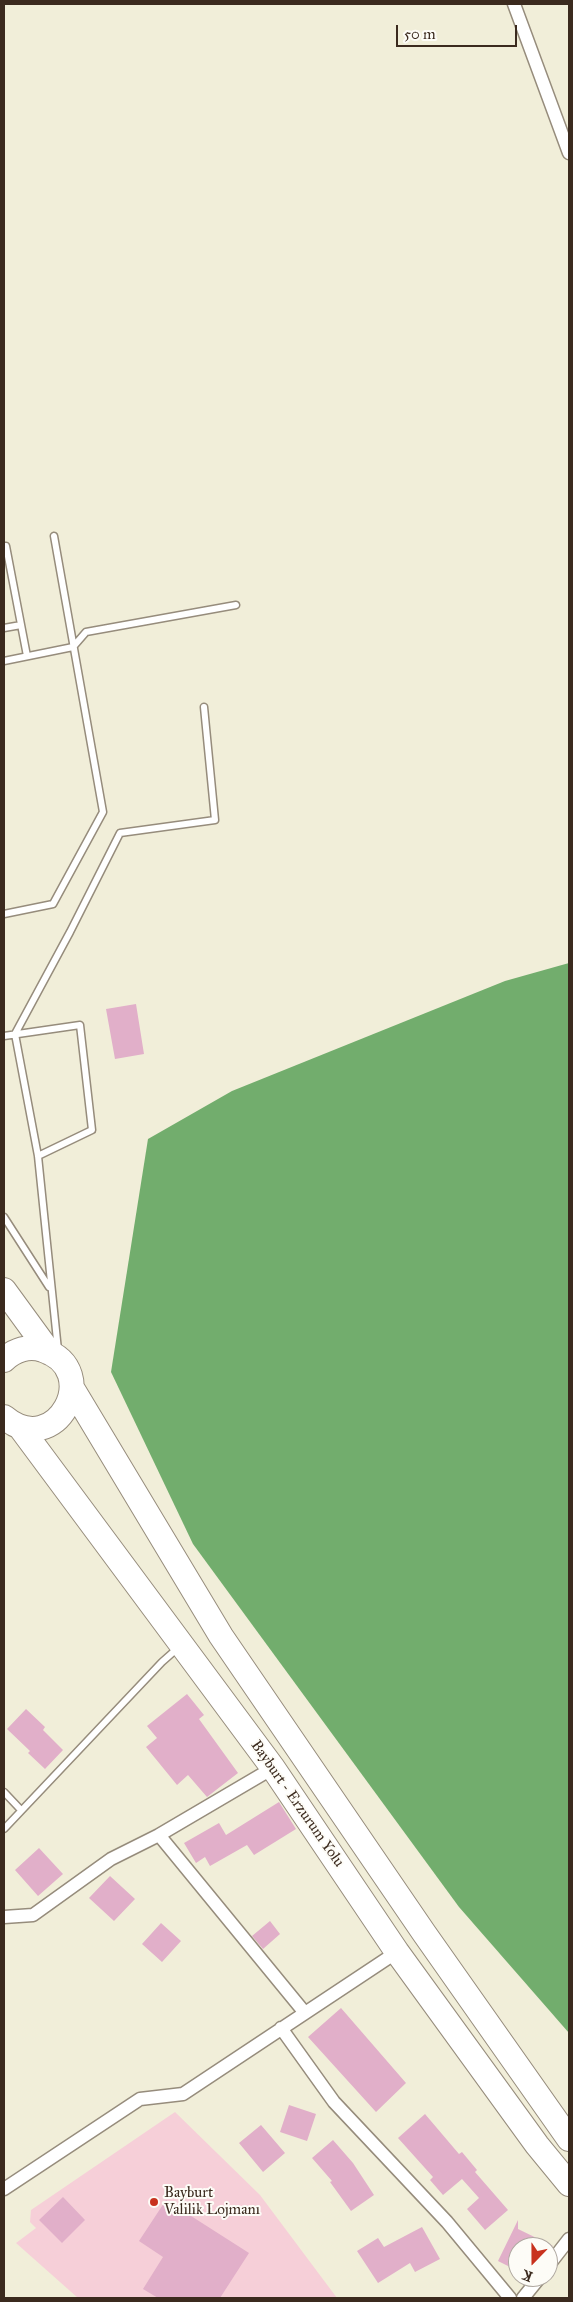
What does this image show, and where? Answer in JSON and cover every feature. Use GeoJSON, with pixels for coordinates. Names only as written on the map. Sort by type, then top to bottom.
{"type":"FeatureCollection","features":[{"type":"Feature","properties":{"kind":"highway","name":"Bayburt - Erzurum Yolu"},"geometry":{"type":"LineString","coordinates":[[4,1290],[55,1356],[66,1367],[72,1388],[221,1636],[424,1934],[569,2139]]}},
{"type":"Feature","properties":{"kind":"highway"},"geometry":{"type":"LineString","coordinates":[[4,1360],[18,1350],[29,1348],[55,1356]]}},
{"type":"Feature","properties":{"kind":"highway","name":"Bayburt - Erzurum Yolu"},"geometry":{"type":"LineString","coordinates":[[12,1422],[42,1427],[60,1417],[67,1408],[72,1388]]}},
{"type":"Feature","properties":{"kind":"highway","name":"Bayburt - Erzurum Yolu"},"geometry":{"type":"LineString","coordinates":[[12,1422],[273,1768],[397,1952],[537,2145],[569,2184]]}},
{"type":"Feature","properties":{"kind":"street"},"geometry":{"type":"LineString","coordinates":[[514,4],[569,153]]}},
{"type":"Feature","properties":{"kind":"street"},"geometry":{"type":"LineString","coordinates":[[4,1917],[33,1915],[111,1859],[159,1835],[273,1768]]}},
{"type":"Feature","properties":{"kind":"street"},"geometry":{"type":"LineString","coordinates":[[159,1835],[304,2013]]}},
{"type":"Feature","properties":{"kind":"street"},"geometry":{"type":"LineString","coordinates":[[4,2189],[140,2099],[183,2094],[397,1952]]}},
{"type":"Feature","properties":{"kind":"street"},"geometry":{"type":"LineString","coordinates":[[281,2028],[334,2102],[447,2222],[510,2298]]}},
{"type":"Feature","properties":{"kind":"street"},"geometry":{"type":"LineString","coordinates":[[558,2253],[569,2239]]}},
{"type":"Feature","properties":{"kind":"street"},"geometry":{"type":"LineString","coordinates":[[523,2298],[532,2287]]}},
{"type":"Feature","properties":{"kind":"lane"},"geometry":{"type":"LineString","coordinates":[[4,914],[53,904],[103,812],[54,536]]}},
{"type":"Feature","properties":{"kind":"lane"},"geometry":{"type":"LineString","coordinates":[[6,546],[27,656]]}},
{"type":"Feature","properties":{"kind":"lane"},"geometry":{"type":"LineString","coordinates":[[4,660],[73,647],[86,632],[236,605]]}},
{"type":"Feature","properties":{"kind":"lane"},"geometry":{"type":"LineString","coordinates":[[4,628],[21,625]]}},
{"type":"Feature","properties":{"kind":"lane"},"geometry":{"type":"LineString","coordinates":[[55,1356],[51,1290],[38,1156],[14,1034],[70,932],[120,833],[216,820],[204,707]]}},
{"type":"Feature","properties":{"kind":"lane"},"geometry":{"type":"LineString","coordinates":[[4,1036],[80,1025],[92,1130],[38,1156]]}},
{"type":"Feature","properties":{"kind":"lane"},"geometry":{"type":"LineString","coordinates":[[4,1217],[51,1290]]}},
{"type":"Feature","properties":{"kind":"lane"},"geometry":{"type":"LineString","coordinates":[[4,1829],[162,1662],[182,1645]]}},
{"type":"Feature","properties":{"kind":"lane"},"geometry":{"type":"LineString","coordinates":[[4,1792],[22,1810]]}},
{"type":"Feature","properties":{"kind":"shaded area","name":"Bayburt Valilik Lojmanı"},"geometry":{"type":"Polygon","coordinates":[[[175,2112],[260,2195],[337,2298],[78,2298],[16,2243],[36,2228],[30,2222],[31,2210],[175,2112]]]}},
{"type":"Feature","properties":{"kind":"green space"},"geometry":{"type":"Polygon","coordinates":[[[569,963],[569,2033],[459,1907],[193,1544],[111,1372],[148,1139],[232,1091],[505,981],[569,963]]]}},
{"type":"Feature","properties":{"kind":"building"},"geometry":{"type":"Polygon","coordinates":[[[136,1004],[144,1054],[115,1059],[106,1009],[136,1004]]]}},
{"type":"Feature","properties":{"kind":"building"},"geometry":{"type":"Polygon","coordinates":[[[187,1694],[204,1715],[199,1719],[238,1773],[207,1797],[188,1775],[177,1785],[146,1747],[157,1738],[147,1726],[187,1694]]]}},
{"type":"Feature","properties":{"kind":"building"},"geometry":{"type":"Polygon","coordinates":[[[26,1709],[45,1727],[43,1730],[63,1750],[45,1769],[28,1753],[30,1751],[7,1729],[26,1709]]]}},
{"type":"Feature","properties":{"kind":"building"},"geometry":{"type":"Polygon","coordinates":[[[279,1802],[296,1829],[254,1855],[247,1845],[210,1866],[205,1857],[196,1863],[184,1843],[219,1823],[226,1835],[279,1802]]]}},
{"type":"Feature","properties":{"kind":"building"},"geometry":{"type":"Polygon","coordinates":[[[39,1848],[63,1874],[38,1896],[15,1870],[39,1848]]]}},
{"type":"Feature","properties":{"kind":"building"},"geometry":{"type":"Polygon","coordinates":[[[110,1876],[135,1899],[114,1921],[89,1898],[110,1876]]]}},
{"type":"Feature","properties":{"kind":"building"},"geometry":{"type":"Polygon","coordinates":[[[270,1921],[280,1934],[263,1949],[252,1936],[270,1921]]]}},
{"type":"Feature","properties":{"kind":"building"},"geometry":{"type":"Polygon","coordinates":[[[161,1923],[181,1941],[162,1962],[142,1944],[161,1923]]]}},
{"type":"Feature","properties":{"kind":"building"},"geometry":{"type":"Polygon","coordinates":[[[341,2008],[406,2083],[376,2112],[308,2037],[341,2008]]]}},
{"type":"Feature","properties":{"kind":"building"},"geometry":{"type":"Polygon","coordinates":[[[289,2105],[316,2114],[307,2141],[280,2132],[289,2105]]]}},
{"type":"Feature","properties":{"kind":"building"},"geometry":{"type":"Polygon","coordinates":[[[425,2114],[459,2154],[462,2152],[477,2170],[475,2172],[508,2210],[485,2230],[467,2209],[479,2198],[462,2179],[443,2195],[430,2180],[433,2177],[398,2138],[425,2114]]]}},
{"type":"Feature","properties":{"kind":"building"},"geometry":{"type":"Polygon","coordinates":[[[261,2125],[285,2153],[263,2172],[239,2143],[261,2125]]]}},
{"type":"Feature","properties":{"kind":"building"},"geometry":{"type":"Polygon","coordinates":[[[333,2140],[353,2163],[374,2195],[351,2211],[330,2182],[332,2181],[312,2158],[333,2140]]]}},
{"type":"Feature","properties":{"kind":"building"},"geometry":{"type":"Polygon","coordinates":[[[63,2197],[85,2220],[62,2243],[39,2220],[63,2197]]]}},
{"type":"Feature","properties":{"kind":"building","name":"Bayburt Valilik Lojmanı"},"geometry":{"type":"Polygon","coordinates":[[[166,2200],[249,2253],[220,2298],[158,2298],[143,2289],[163,2257],[139,2241],[166,2200]]]}},
{"type":"Feature","properties":{"kind":"building"},"geometry":{"type":"Polygon","coordinates":[[[518,2220],[518,2229],[534,2237],[510,2237],[518,2220]]]}},
{"type":"Feature","properties":{"kind":"building"},"geometry":{"type":"Polygon","coordinates":[[[422,2227],[440,2259],[415,2272],[410,2263],[378,2283],[357,2251],[378,2238],[384,2247],[422,2227]]]}},
{"type":"Feature","properties":{"kind":"building"},"geometry":{"type":"Polygon","coordinates":[[[508,2240],[508,2266],[498,2261],[508,2240]]]}},
{"type":"Feature","properties":{"kind":"place","name":"Bayburt Valilik Lojmanı"},"geometry":{"type":"Point","coordinates":[154,2202]}}]}
